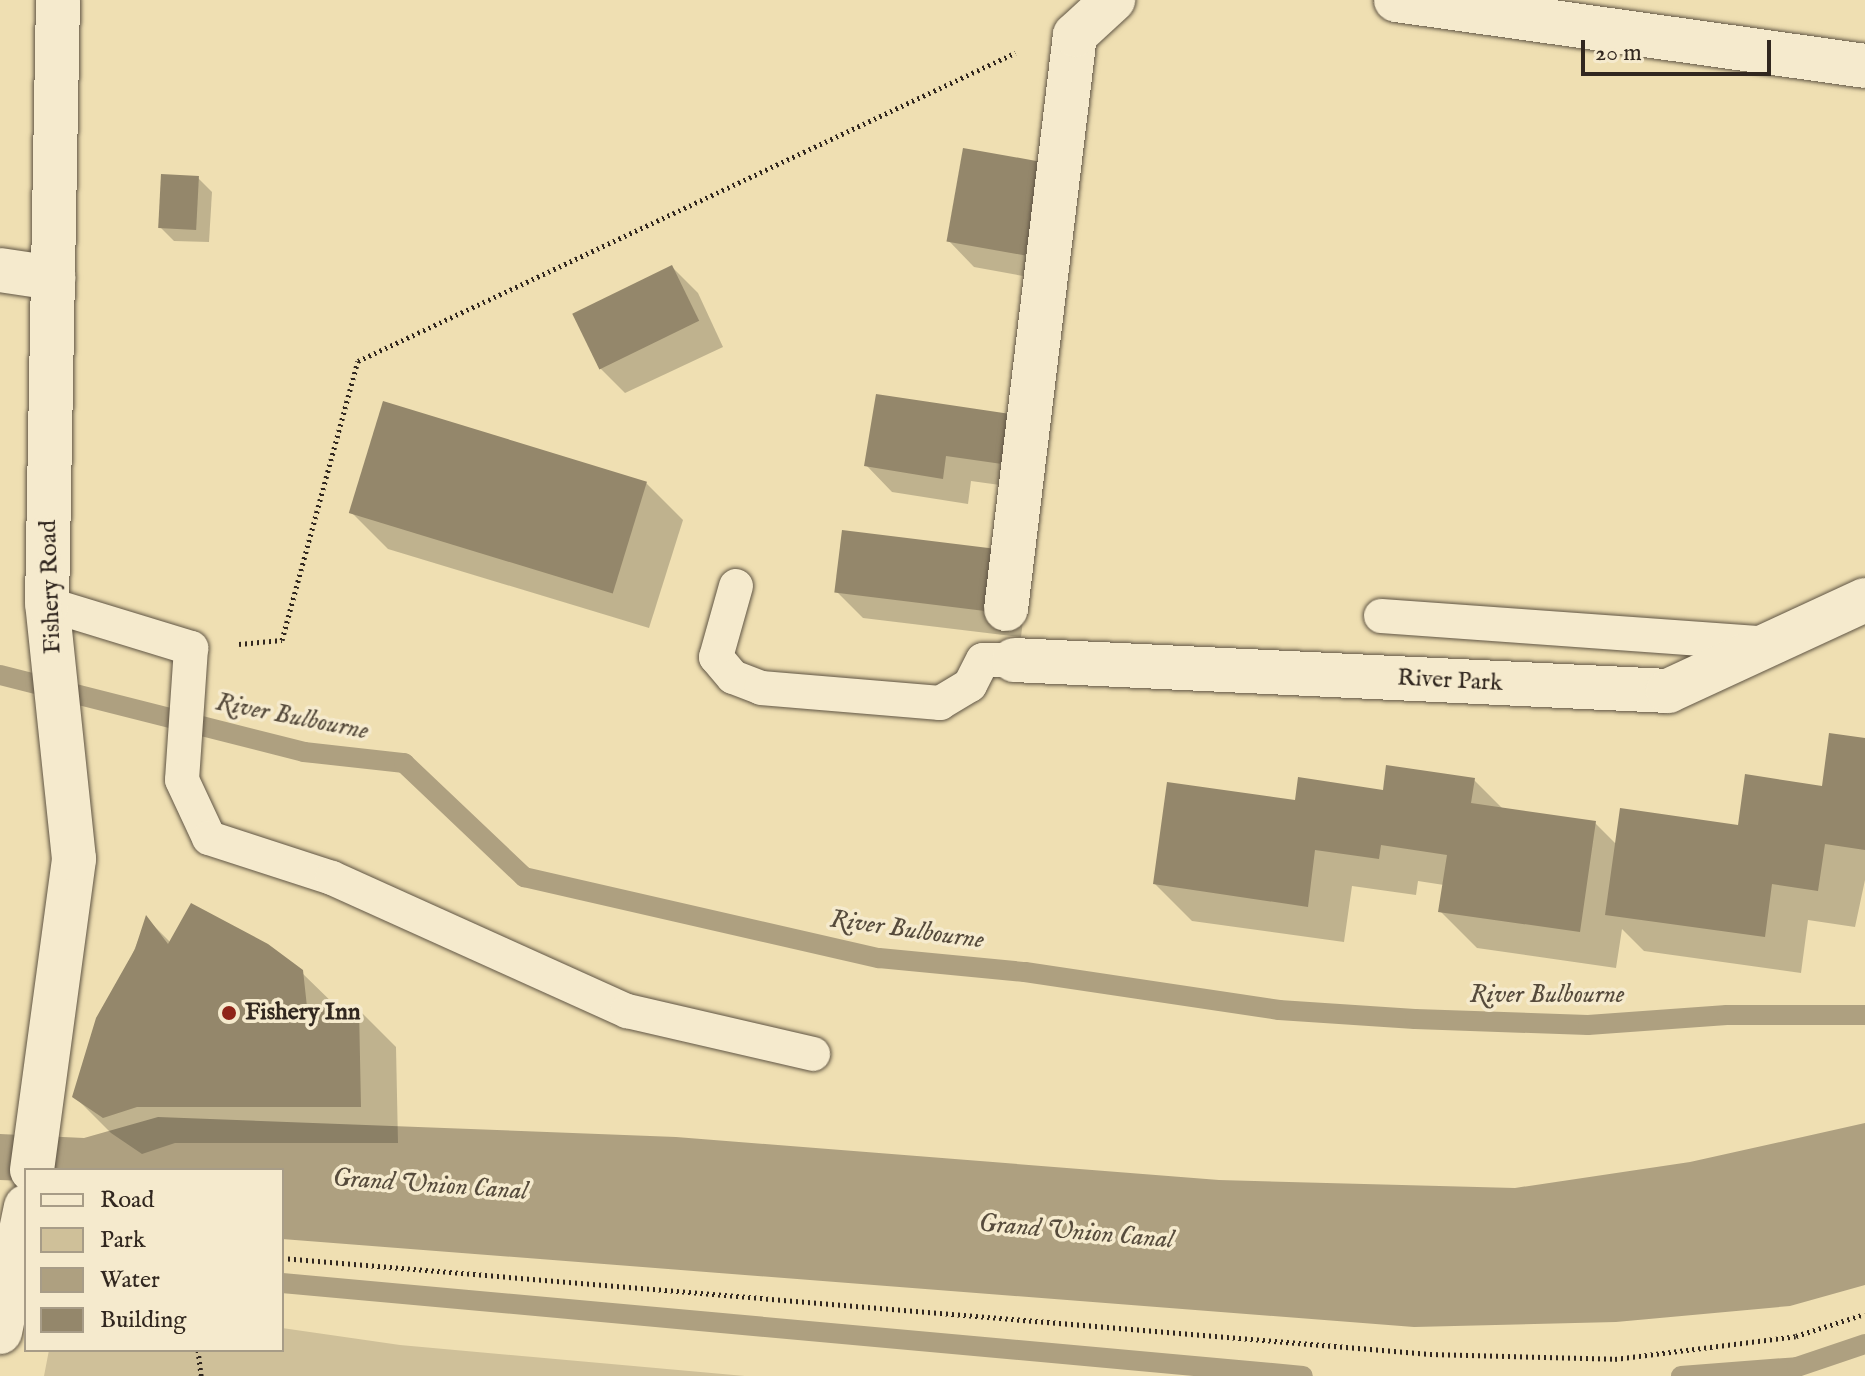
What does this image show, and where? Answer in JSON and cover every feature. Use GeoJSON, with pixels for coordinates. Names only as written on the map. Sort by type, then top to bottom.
{"type":"FeatureCollection","features":[{"type":"Feature","properties":{"kind":"street","name":"Fishery Road"},"geometry":{"type":"LineString","coordinates":[[32,1168],[74,859],[47,604],[58,0]]}},
{"type":"Feature","properties":{"kind":"street"},"geometry":{"type":"LineString","coordinates":[[1006,609],[1075,35],[1113,0]]}},
{"type":"Feature","properties":{"kind":"street"},"geometry":{"type":"LineString","coordinates":[[1396,0],[1865,66]]}},
{"type":"Feature","properties":{"kind":"street"},"geometry":{"type":"LineString","coordinates":[[0,270],[53,278]]}},
{"type":"Feature","properties":{"kind":"street","name":"River Park"},"geometry":{"type":"LineString","coordinates":[[1014,660],[1668,691],[1865,600]]}},
{"type":"Feature","properties":{"kind":"street"},"geometry":{"type":"LineString","coordinates":[[0,1332],[24,1217]]}},
{"type":"Feature","properties":{"kind":"lane"},"geometry":{"type":"LineString","coordinates":[[736,586],[716,657],[733,677],[761,688],[940,703],[970,685],[983,660],[1014,660]]}},
{"type":"Feature","properties":{"kind":"lane"},"geometry":{"type":"LineString","coordinates":[[47,604],[191,648],[182,780],[209,838],[332,878],[627,1011],[813,1054]]}},
{"type":"Feature","properties":{"kind":"lane"},"geometry":{"type":"LineString","coordinates":[[1381,616],[1769,644]]}},
{"type":"Feature","properties":{"kind":"path"},"geometry":{"type":"LineString","coordinates":[[191,648],[282,640],[358,361],[1019,51]]}},
{"type":"Feature","properties":{"kind":"path"},"geometry":{"type":"LineString","coordinates":[[284,1258],[1430,1354],[1615,1359],[1796,1336],[1865,1314]]}},
{"type":"Feature","properties":{"kind":"path"},"geometry":{"type":"LineString","coordinates":[[198,1352],[201,1376]]}},
{"type":"Feature","properties":{"kind":"green space"},"geometry":{"type":"Polygon","coordinates":[[[284,1328],[400,1345],[745,1376],[44,1376],[49,1352],[284,1352],[284,1328]]]}},
{"type":"Feature","properties":{"kind":"water","name":"Grand Union Canal"},"geometry":{"type":"Polygon","coordinates":[[[158,1117],[676,1137],[1219,1180],[1515,1188],[1690,1162],[1865,1123],[1865,1285],[1790,1306],[1616,1322],[1414,1327],[284,1239],[284,1168],[24,1168],[24,1181],[0,1180],[0,1134],[84,1138],[158,1117]]]}},
{"type":"Feature","properties":{"kind":"building"},"geometry":{"type":"Polygon","coordinates":[[[963,148],[1042,162],[1025,255],[947,242],[963,148]]]}},
{"type":"Feature","properties":{"kind":"building"},"geometry":{"type":"Polygon","coordinates":[[[161,174],[199,176],[196,230],[158,228],[161,174]]]}},
{"type":"Feature","properties":{"kind":"building"},"geometry":{"type":"Polygon","coordinates":[[[672,265],[699,321],[599,369],[572,314],[672,265]]]}},
{"type":"Feature","properties":{"kind":"building"},"geometry":{"type":"Polygon","coordinates":[[[876,394],[1017,415],[1009,465],[946,456],[943,479],[864,466],[876,394]]]}},
{"type":"Feature","properties":{"kind":"building"},"geometry":{"type":"Polygon","coordinates":[[[383,401],[647,482],[613,594],[349,513],[383,401]]]}},
{"type":"Feature","properties":{"kind":"building"},"geometry":{"type":"Polygon","coordinates":[[[842,530],[1003,550],[995,612],[834,593],[842,530]]]}},
{"type":"Feature","properties":{"kind":"building"},"geometry":{"type":"Polygon","coordinates":[[[1829,733],[1865,738],[1865,850],[1825,844],[1818,891],[1772,884],[1765,937],[1605,915],[1620,808],[1738,825],[1745,774],[1822,786],[1829,733]]]}},
{"type":"Feature","properties":{"kind":"building"},"geometry":{"type":"Polygon","coordinates":[[[1386,765],[1475,778],[1471,803],[1596,821],[1580,932],[1438,912],[1447,855],[1381,845],[1379,859],[1315,850],[1308,907],[1153,884],[1167,782],[1295,800],[1298,777],[1383,790],[1386,765]]]}},
{"type":"Feature","properties":{"kind":"building","name":"Fishery Inn"},"geometry":{"type":"Polygon","coordinates":[[[191,903],[268,944],[303,970],[307,1007],[359,1008],[361,1107],[137,1107],[103,1118],[72,1097],[96,1018],[135,949],[146,915],[168,944],[191,903]]]}},
{"type":"Feature","properties":{"kind":"waterway","name":"River Bulbourne"},"geometry":{"type":"LineString","coordinates":[[0,675],[304,752],[404,763],[524,877],[879,958],[1025,972],[1279,1010],[1415,1019],[1588,1025],[1727,1015],[1865,1015]]}},
{"type":"Feature","properties":{"kind":"waterway"},"geometry":{"type":"LineString","coordinates":[[284,1283],[1303,1376]]}},
{"type":"Feature","properties":{"kind":"waterway"},"geometry":{"type":"LineString","coordinates":[[1681,1376],[1797,1367],[1865,1344]]}},
{"type":"Feature","properties":{"kind":"place","name":"Fishery Inn"},"geometry":{"type":"Point","coordinates":[229,1013]}}]}
